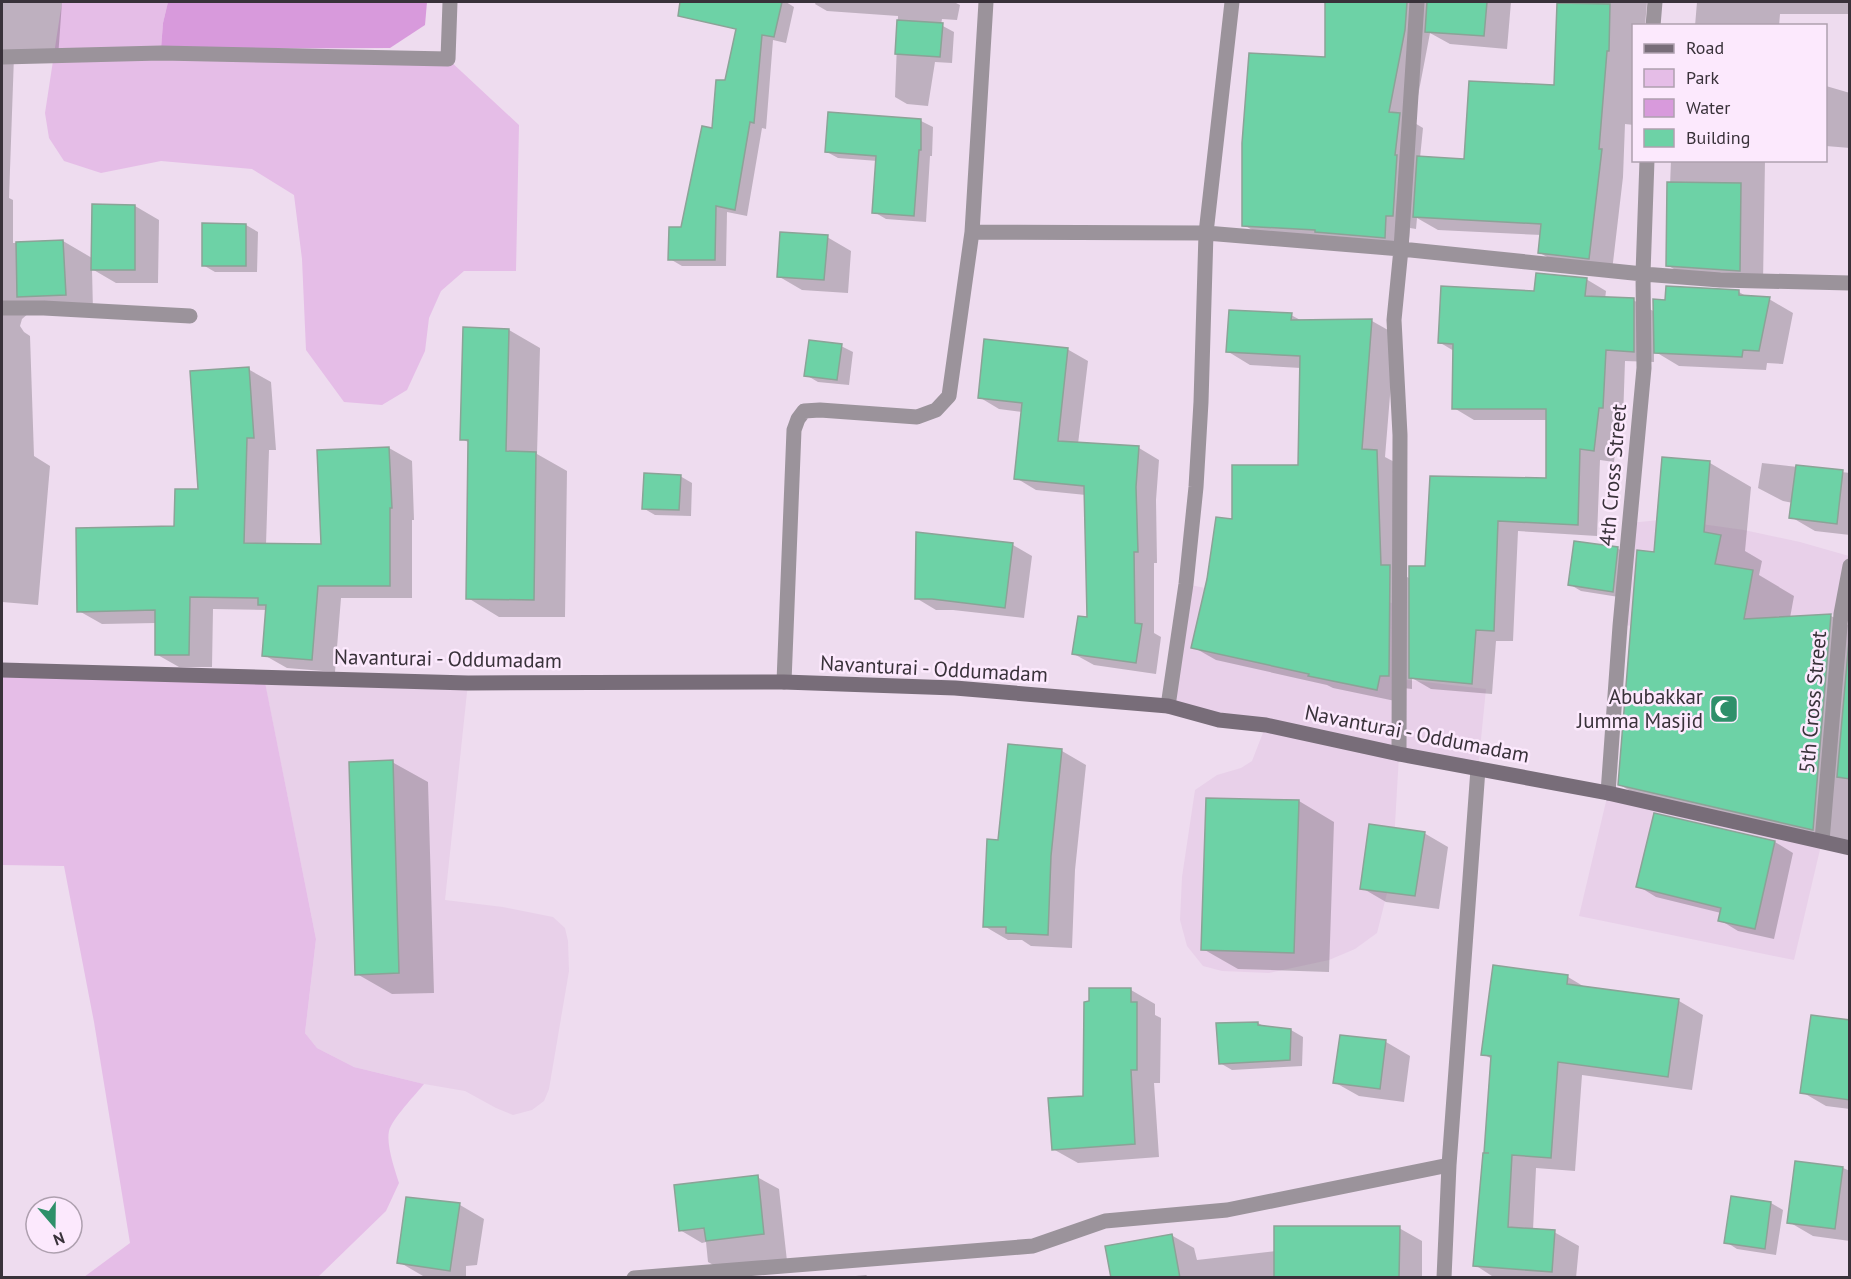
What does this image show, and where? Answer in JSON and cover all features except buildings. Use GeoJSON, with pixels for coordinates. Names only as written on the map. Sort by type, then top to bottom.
{"type":"FeatureCollection","features":[{"type":"Feature","properties":{"kind":"main road","name":"Navanturai - Oddumadam"},"geometry":{"type":"LineString","coordinates":[[2,670],[468,683],[784,682],[955,688],[1168,706],[1219,720],[1266,725],[1400,754],[1608,793],[1850,848]]}},
{"type":"Feature","properties":{"kind":"street"},"geometry":{"type":"LineString","coordinates":[[2,57],[161,53],[448,59],[450,2]]}},
{"type":"Feature","properties":{"kind":"street"},"geometry":{"type":"LineString","coordinates":[[784,682],[794,430],[798,419],[804,411],[917,417],[936,410],[950,396],[972,232],[986,2]]}},
{"type":"Feature","properties":{"kind":"street"},"geometry":{"type":"LineString","coordinates":[[1168,706],[1186,584],[1196,487],[1206,233],[1232,2]]}},
{"type":"Feature","properties":{"kind":"street"},"geometry":{"type":"LineString","coordinates":[[1400,754],[1400,435],[1394,320],[1401,249],[1417,2]]}},
{"type":"Feature","properties":{"kind":"street"},"geometry":{"type":"LineString","coordinates":[[1653,24],[1655,2]]}},
{"type":"Feature","properties":{"kind":"street","name":"4th Cross Street"},"geometry":{"type":"LineString","coordinates":[[1608,793],[1620,626],[1644,368],[1643,274],[1647,162]]}},
{"type":"Feature","properties":{"kind":"street"},"geometry":{"type":"LineString","coordinates":[[972,232],[1206,233],[1401,249],[1720,280],[1850,283]]}},
{"type":"Feature","properties":{"kind":"street"},"geometry":{"type":"LineString","coordinates":[[2,308],[190,316]]}},
{"type":"Feature","properties":{"kind":"street","name":"5th Cross Street"},"geometry":{"type":"LineString","coordinates":[[1822,841],[1841,614],[1850,566]]}},
{"type":"Feature","properties":{"kind":"street"},"geometry":{"type":"LineString","coordinates":[[1444,1278],[1449,1165],[1478,769]]}},
{"type":"Feature","properties":{"kind":"street"},"geometry":{"type":"LineString","coordinates":[[634,1278],[1033,1246],[1105,1221],[1227,1210],[1449,1165]]}},
{"type":"Feature","properties":{"kind":"shaded area"},"geometry":{"type":"Polygon","coordinates":[[[1659,520],[1744,530],[1800,542],[1849,556],[1841,614],[1620,626],[1630,523],[1659,520]]]}},
{"type":"Feature","properties":{"kind":"shaded area"},"geometry":{"type":"Polygon","coordinates":[[[1186,584],[1309,610],[1351,598],[1400,604],[1399,679],[1486,689],[1478,769],[1399,755],[1394,842],[1388,889],[1377,933],[1355,949],[1329,960],[1269,973],[1222,971],[1203,966],[1187,946],[1180,920],[1182,877],[1195,790],[1217,775],[1241,768],[1252,761],[1266,725],[1168,706],[1186,584]]]}},
{"type":"Feature","properties":{"kind":"shaded area"},"geometry":{"type":"Polygon","coordinates":[[[264,678],[468,683],[445,900],[503,907],[553,917],[565,928],[568,941],[569,971],[549,1089],[544,1101],[532,1110],[513,1115],[465,1091],[424,1084],[354,1067],[317,1048],[305,1033],[316,939],[264,678]]]}},
{"type":"Feature","properties":{"kind":"shaded area"},"geometry":{"type":"Polygon","coordinates":[[[1608,793],[1822,841],[1794,960],[1579,916],[1608,793]]]}},
{"type":"Feature","properties":{"kind":"green space"},"geometry":{"type":"Polygon","coordinates":[[[62,2],[168,2],[163,23],[161,49],[448,59],[519,125],[516,271],[464,271],[441,291],[429,318],[425,351],[407,390],[382,405],[344,402],[306,350],[302,259],[294,195],[252,169],[161,161],[101,173],[64,161],[49,138],[45,113],[62,2]]]}},
{"type":"Feature","properties":{"kind":"green space"},"geometry":{"type":"Polygon","coordinates":[[[2,670],[264,677],[316,939],[305,1033],[317,1048],[354,1067],[424,1084],[399,1113],[389,1131],[390,1150],[399,1183],[386,1211],[318,1277],[84,1277],[130,1243],[94,1022],[64,866],[2,865],[2,670]]]}},
{"type":"Feature","properties":{"kind":"water"},"geometry":{"type":"Polygon","coordinates":[[[168,2],[427,2],[425,25],[390,48],[161,49],[163,23],[168,2]]]}},
{"type":"Feature","properties":{"kind":"place","name":"Abubakkar Jumma Masjid"},"geometry":{"type":"Point","coordinates":[1724,709]}}]}
